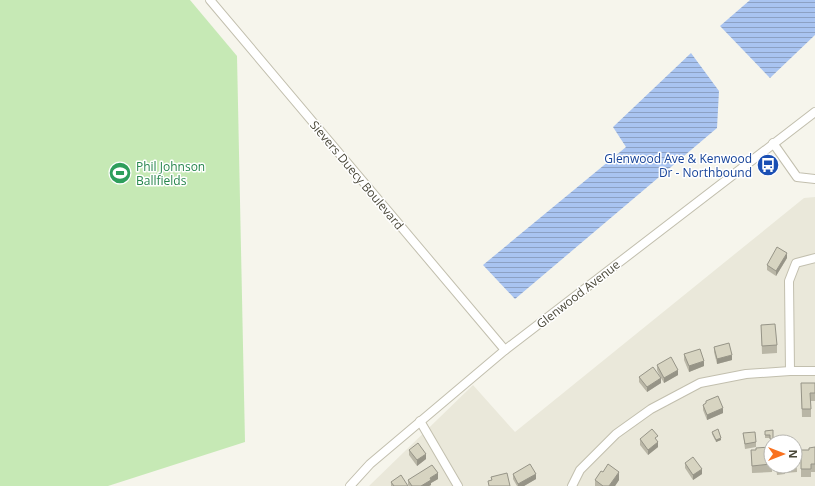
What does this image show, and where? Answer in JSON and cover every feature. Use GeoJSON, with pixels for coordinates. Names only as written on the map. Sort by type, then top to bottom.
{"type":"FeatureCollection","features":[{"type":"Feature","properties":{"kind":"street","name":"Sievers Duecy Boulevard"},"geometry":{"type":"LineString","coordinates":[[210,0],[505,350]]}},
{"type":"Feature","properties":{"kind":"street","name":"Glenwood Avenue"},"geometry":{"type":"LineString","coordinates":[[350,486],[370,464],[505,350],[815,112]]}},
{"type":"Feature","properties":{"kind":"street"},"geometry":{"type":"LineString","coordinates":[[774,143],[797,177],[815,179]]}},
{"type":"Feature","properties":{"kind":"street"},"geometry":{"type":"LineString","coordinates":[[790,371],[789,281],[796,263],[815,258]]}},
{"type":"Feature","properties":{"kind":"street"},"geometry":{"type":"LineString","coordinates":[[572,486],[580,470],[616,434],[651,409],[700,383],[746,374],[815,371]]}},
{"type":"Feature","properties":{"kind":"street"},"geometry":{"type":"LineString","coordinates":[[420,421],[458,486]]}},
{"type":"Feature","properties":{"kind":"shaded area"},"geometry":{"type":"Polygon","coordinates":[[[815,197],[815,486],[369,486],[473,385],[515,432],[804,198],[815,197]]]}},
{"type":"Feature","properties":{"kind":"green space","name":"Phil Johnson Ballfields"},"geometry":{"type":"Polygon","coordinates":[[[0,0],[190,0],[237,56],[245,442],[108,486],[0,486],[0,0]]]}},
{"type":"Feature","properties":{"kind":"water"},"geometry":{"type":"Polygon","coordinates":[[[750,0],[815,0],[815,35],[770,78],[720,26],[750,0]]]}},
{"type":"Feature","properties":{"kind":"water"},"geometry":{"type":"Polygon","coordinates":[[[691,53],[719,91],[717,128],[515,299],[483,265],[626,147],[613,127],[691,53]]]}},
{"type":"Feature","properties":{"kind":"building"},"geometry":{"type":"Polygon","coordinates":[[[777,247],[787,253],[776,271],[767,265],[777,247]]]}},
{"type":"Feature","properties":{"kind":"building"},"geometry":{"type":"Polygon","coordinates":[[[775,324],[777,345],[762,346],[761,325],[775,324]]]}},
{"type":"Feature","properties":{"kind":"building"},"geometry":{"type":"Polygon","coordinates":[[[729,343],[732,355],[717,359],[714,347],[729,343]]]}},
{"type":"Feature","properties":{"kind":"building"},"geometry":{"type":"Polygon","coordinates":[[[700,349],[704,361],[689,366],[684,354],[700,349]]]}},
{"type":"Feature","properties":{"kind":"building"},"geometry":{"type":"Polygon","coordinates":[[[671,357],[678,370],[664,378],[657,365],[671,357]]]}},
{"type":"Feature","properties":{"kind":"building"},"geometry":{"type":"Polygon","coordinates":[[[653,367],[661,378],[647,387],[639,377],[653,367]]]}},
{"type":"Feature","properties":{"kind":"building"},"geometry":{"type":"Polygon","coordinates":[[[801,383],[815,383],[815,393],[810,393],[811,409],[802,409],[801,383]]]}},
{"type":"Feature","properties":{"kind":"building"},"geometry":{"type":"Polygon","coordinates":[[[718,396],[723,408],[707,415],[703,405],[706,401],[718,396]]]}},
{"type":"Feature","properties":{"kind":"building"},"geometry":{"type":"Polygon","coordinates":[[[652,429],[658,436],[655,438],[658,442],[648,450],[640,439],[652,429]]]}},
{"type":"Feature","properties":{"kind":"building"},"geometry":{"type":"Polygon","coordinates":[[[718,429],[721,438],[716,440],[712,432],[718,429]]]}},
{"type":"Feature","properties":{"kind":"building"},"geometry":{"type":"Polygon","coordinates":[[[773,430],[773,434],[765,434],[765,431],[773,430]]]}},
{"type":"Feature","properties":{"kind":"building"},"geometry":{"type":"Polygon","coordinates":[[[755,432],[756,442],[745,444],[743,433],[755,432]]]}},
{"type":"Feature","properties":{"kind":"building"},"geometry":{"type":"Polygon","coordinates":[[[418,443],[426,454],[417,460],[409,450],[418,443]]]}},
{"type":"Feature","properties":{"kind":"building"},"geometry":{"type":"Polygon","coordinates":[[[815,447],[815,464],[811,464],[811,469],[803,469],[803,450],[809,450],[809,448],[815,447]]]}},
{"type":"Feature","properties":{"kind":"building"},"geometry":{"type":"Polygon","coordinates":[[[756,448],[763,448],[763,465],[752,466],[751,450],[756,450],[756,448]]]}},
{"type":"Feature","properties":{"kind":"building"},"geometry":{"type":"Polygon","coordinates":[[[693,457],[702,469],[693,475],[685,463],[693,457]]]}},
{"type":"Feature","properties":{"kind":"building"},"geometry":{"type":"Polygon","coordinates":[[[530,464],[536,474],[518,484],[513,474],[530,464]]]}},
{"type":"Feature","properties":{"kind":"building"},"geometry":{"type":"Polygon","coordinates":[[[608,464],[619,472],[609,486],[603,486],[595,480],[608,464]]]}},
{"type":"Feature","properties":{"kind":"building"},"geometry":{"type":"Polygon","coordinates":[[[432,465],[438,473],[430,478],[431,480],[421,486],[412,486],[408,480],[432,465]]]}},
{"type":"Feature","properties":{"kind":"building"},"geometry":{"type":"Polygon","coordinates":[[[507,473],[510,486],[489,486],[488,481],[492,480],[491,477],[507,473]]]}},
{"type":"Feature","properties":{"kind":"building"},"geometry":{"type":"Polygon","coordinates":[[[401,475],[408,486],[394,486],[391,482],[401,475]]]}},
{"type":"Feature","properties":{"kind":"place","name":"Glenwood Ave & Kenwood Dr - Northbound"},"geometry":{"type":"Point","coordinates":[768,165]}},
{"type":"Feature","properties":{"kind":"place","name":"Phil Johnson Ballfields"},"geometry":{"type":"Point","coordinates":[120,173]}}]}
